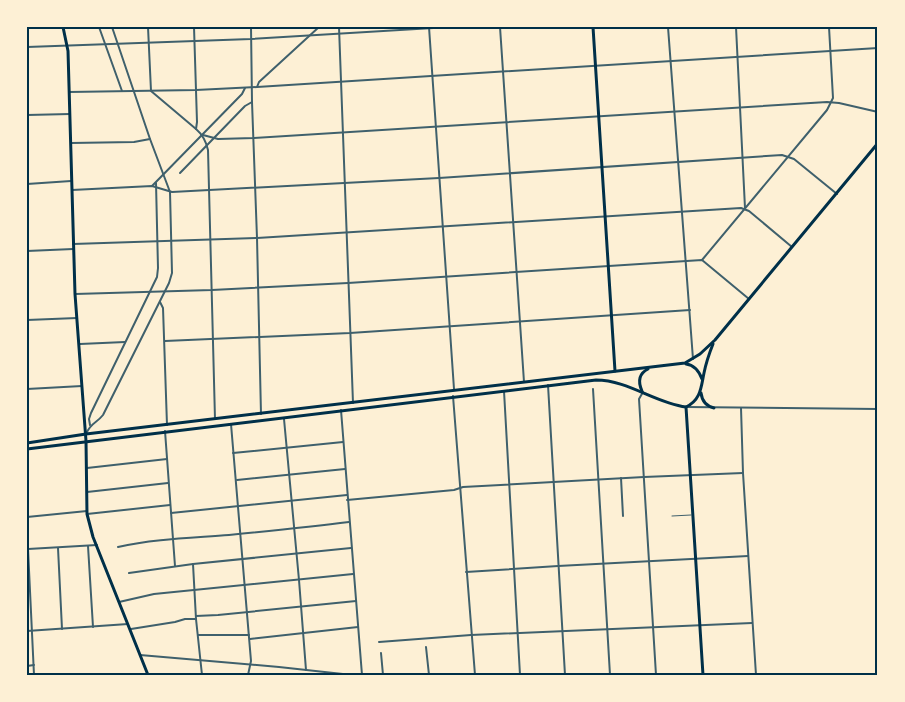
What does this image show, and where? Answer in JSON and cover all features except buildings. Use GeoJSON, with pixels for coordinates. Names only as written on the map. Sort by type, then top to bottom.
{"type":"FeatureCollection","features":[{"type":"Feature","properties":{"kind":"main road"},"geometry":{"type":"LineString","coordinates":[[63,27],[67,45],[75,294],[86,434],[87,513],[96,545],[148,675]]}},
{"type":"Feature","properties":{"kind":"main road"},"geometry":{"type":"LineString","coordinates":[[592,27],[615,371]]}},
{"type":"Feature","properties":{"kind":"main road"},"geometry":{"type":"LineString","coordinates":[[682,364],[703,352],[715,340],[878,143]]}},
{"type":"Feature","properties":{"kind":"main road"},"geometry":{"type":"LineString","coordinates":[[714,408],[705,403],[701,391],[706,362],[715,340]]}},
{"type":"Feature","properties":{"kind":"main road"},"geometry":{"type":"LineString","coordinates":[[27,443],[86,434],[682,364],[689,364],[696,369],[702,384]]}},
{"type":"Feature","properties":{"kind":"main road"},"geometry":{"type":"LineString","coordinates":[[643,392],[640,377],[643,372],[654,367]]}},
{"type":"Feature","properties":{"kind":"main road"},"geometry":{"type":"LineString","coordinates":[[27,449],[453,396],[603,380],[686,407],[695,401],[701,391]]}},
{"type":"Feature","properties":{"kind":"main road"},"geometry":{"type":"LineString","coordinates":[[686,407],[703,675]]}},
{"type":"Feature","properties":{"kind":"street"},"geometry":{"type":"LineString","coordinates":[[99,27],[122,91]]}},
{"type":"Feature","properties":{"kind":"street"},"geometry":{"type":"LineString","coordinates":[[90,425],[103,415],[160,302],[172,273],[170,192],[112,27]]}},
{"type":"Feature","properties":{"kind":"street"},"geometry":{"type":"LineString","coordinates":[[148,27],[151,91],[203,135],[214,139],[832,102],[878,112]]}},
{"type":"Feature","properties":{"kind":"street"},"geometry":{"type":"LineString","coordinates":[[194,27],[196,129]]}},
{"type":"Feature","properties":{"kind":"street"},"geometry":{"type":"LineString","coordinates":[[251,27],[261,414]]}},
{"type":"Feature","properties":{"kind":"street"},"geometry":{"type":"LineString","coordinates":[[257,87],[259,82],[319,27]]}},
{"type":"Feature","properties":{"kind":"street"},"geometry":{"type":"LineString","coordinates":[[339,27],[353,403]]}},
{"type":"Feature","properties":{"kind":"street"},"geometry":{"type":"LineString","coordinates":[[27,47],[251,39],[450,27]]}},
{"type":"Feature","properties":{"kind":"street"},"geometry":{"type":"LineString","coordinates":[[500,27],[524,382]]}},
{"type":"Feature","properties":{"kind":"street"},"geometry":{"type":"LineString","coordinates":[[668,27],[693,359]]}},
{"type":"Feature","properties":{"kind":"street"},"geometry":{"type":"LineString","coordinates":[[735,27],[746,208]]}},
{"type":"Feature","properties":{"kind":"street"},"geometry":{"type":"LineString","coordinates":[[702,260],[832,102],[829,27]]}},
{"type":"Feature","properties":{"kind":"street"},"geometry":{"type":"LineString","coordinates":[[429,28],[454,391]]}},
{"type":"Feature","properties":{"kind":"street"},"geometry":{"type":"LineString","coordinates":[[69,92],[257,87],[878,48]]}},
{"type":"Feature","properties":{"kind":"street"},"geometry":{"type":"LineString","coordinates":[[152,186],[242,94],[246,87]]}},
{"type":"Feature","properties":{"kind":"street"},"geometry":{"type":"LineString","coordinates":[[180,173],[245,106],[252,102]]}},
{"type":"Feature","properties":{"kind":"street"},"geometry":{"type":"LineString","coordinates":[[27,115],[70,114]]}},
{"type":"Feature","properties":{"kind":"street"},"geometry":{"type":"LineString","coordinates":[[203,135],[207,145],[209,190],[215,419]]}},
{"type":"Feature","properties":{"kind":"street"},"geometry":{"type":"LineString","coordinates":[[71,143],[134,142],[150,139]]}},
{"type":"Feature","properties":{"kind":"street"},"geometry":{"type":"LineString","coordinates":[[72,190],[152,186],[170,192],[255,188],[782,155],[795,159],[837,194]]}},
{"type":"Feature","properties":{"kind":"street"},"geometry":{"type":"LineString","coordinates":[[27,184],[71,181]]}},
{"type":"Feature","properties":{"kind":"street"},"geometry":{"type":"LineString","coordinates":[[86,434],[90,425],[91,413],[158,273],[156,183]]}},
{"type":"Feature","properties":{"kind":"street"},"geometry":{"type":"LineString","coordinates":[[27,252],[73,246],[347,233],[746,208],[792,247]]}},
{"type":"Feature","properties":{"kind":"street"},"geometry":{"type":"LineString","coordinates":[[75,294],[348,284],[702,260],[749,299]]}},
{"type":"Feature","properties":{"kind":"street"},"geometry":{"type":"LineString","coordinates":[[160,302],[163,306],[165,341],[167,425]]}},
{"type":"Feature","properties":{"kind":"street"},"geometry":{"type":"LineString","coordinates":[[165,341],[350,333],[690,310]]}},
{"type":"Feature","properties":{"kind":"street"},"geometry":{"type":"LineString","coordinates":[[27,320],[77,318]]}},
{"type":"Feature","properties":{"kind":"street"},"geometry":{"type":"LineString","coordinates":[[79,344],[125,342]]}},
{"type":"Feature","properties":{"kind":"street"},"geometry":{"type":"LineString","coordinates":[[548,385],[565,675]]}},
{"type":"Feature","properties":{"kind":"street"},"geometry":{"type":"LineString","coordinates":[[27,388],[82,386]]}},
{"type":"Feature","properties":{"kind":"street"},"geometry":{"type":"LineString","coordinates":[[593,389],[610,675]]}},
{"type":"Feature","properties":{"kind":"street"},"geometry":{"type":"LineString","coordinates":[[504,391],[520,675]]}},
{"type":"Feature","properties":{"kind":"street"},"geometry":{"type":"LineString","coordinates":[[643,392],[639,399],[656,675]]}},
{"type":"Feature","properties":{"kind":"street"},"geometry":{"type":"LineString","coordinates":[[453,396],[475,675]]}},
{"type":"Feature","properties":{"kind":"street"},"geometry":{"type":"LineString","coordinates":[[686,407],[878,409]]}},
{"type":"Feature","properties":{"kind":"street"},"geometry":{"type":"LineString","coordinates":[[741,408],[756,675]]}},
{"type":"Feature","properties":{"kind":"street"},"geometry":{"type":"LineString","coordinates":[[341,410],[362,675]]}},
{"type":"Feature","properties":{"kind":"street"},"geometry":{"type":"LineString","coordinates":[[284,417],[306,670]]}},
{"type":"Feature","properties":{"kind":"street"},"geometry":{"type":"LineString","coordinates":[[231,424],[251,662],[248,675]]}},
{"type":"Feature","properties":{"kind":"street"},"geometry":{"type":"LineString","coordinates":[[165,431],[175,566]]}},
{"type":"Feature","properties":{"kind":"street"},"geometry":{"type":"LineString","coordinates":[[233,453],[343,442]]}},
{"type":"Feature","properties":{"kind":"street"},"geometry":{"type":"LineString","coordinates":[[87,468],[166,459]]}},
{"type":"Feature","properties":{"kind":"street"},"geometry":{"type":"LineString","coordinates":[[236,480],[345,469]]}},
{"type":"Feature","properties":{"kind":"street"},"geometry":{"type":"LineString","coordinates":[[347,500],[509,484],[743,473]]}},
{"type":"Feature","properties":{"kind":"street"},"geometry":{"type":"LineString","coordinates":[[621,478],[623,516]]}},
{"type":"Feature","properties":{"kind":"street"},"geometry":{"type":"LineString","coordinates":[[87,492],[168,483]]}},
{"type":"Feature","properties":{"kind":"street"},"geometry":{"type":"LineString","coordinates":[[171,513],[347,495]]}},
{"type":"Feature","properties":{"kind":"street"},"geometry":{"type":"LineString","coordinates":[[27,517],[170,505]]}},
{"type":"Feature","properties":{"kind":"street"},"geometry":{"type":"LineString","coordinates":[[118,547],[133,543],[349,522]]}},
{"type":"Feature","properties":{"kind":"street"},"geometry":{"type":"LineString","coordinates":[[34,675],[28,549],[96,545]]}},
{"type":"Feature","properties":{"kind":"street"},"geometry":{"type":"LineString","coordinates":[[88,546],[93,627]]}},
{"type":"Feature","properties":{"kind":"street"},"geometry":{"type":"LineString","coordinates":[[58,548],[62,629]]}},
{"type":"Feature","properties":{"kind":"street"},"geometry":{"type":"LineString","coordinates":[[129,573],[175,566],[351,548]]}},
{"type":"Feature","properties":{"kind":"street"},"geometry":{"type":"LineString","coordinates":[[466,572],[748,556]]}},
{"type":"Feature","properties":{"kind":"street"},"geometry":{"type":"LineString","coordinates":[[193,564],[202,675]]}},
{"type":"Feature","properties":{"kind":"street"},"geometry":{"type":"LineString","coordinates":[[119,602],[136,597],[353,574]]}},
{"type":"Feature","properties":{"kind":"street"},"geometry":{"type":"LineString","coordinates":[[130,630],[196,617],[356,601]]}},
{"type":"Feature","properties":{"kind":"street"},"geometry":{"type":"LineString","coordinates":[[379,642],[752,623]]}},
{"type":"Feature","properties":{"kind":"street"},"geometry":{"type":"LineString","coordinates":[[27,631],[128,624]]}},
{"type":"Feature","properties":{"kind":"street"},"geometry":{"type":"LineString","coordinates":[[198,635],[249,637],[358,627]]}},
{"type":"Feature","properties":{"kind":"street"},"geometry":{"type":"LineString","coordinates":[[27,637],[32,637]]}},
{"type":"Feature","properties":{"kind":"street"},"geometry":{"type":"LineString","coordinates":[[426,647],[429,675]]}},
{"type":"Feature","properties":{"kind":"street"},"geometry":{"type":"LineString","coordinates":[[381,653],[383,675]]}},
{"type":"Feature","properties":{"kind":"street"},"geometry":{"type":"LineString","coordinates":[[140,655],[352,675]]}},
{"type":"Feature","properties":{"kind":"street"},"geometry":{"type":"LineString","coordinates":[[27,666],[34,665]]}},
{"type":"Feature","properties":{"kind":"street"},"geometry":{"type":"LineString","coordinates":[[293,669],[293,675]]}},
{"type":"Feature","properties":{"kind":"lane"},"geometry":{"type":"LineString","coordinates":[[672,516],[693,514]]}}]}
